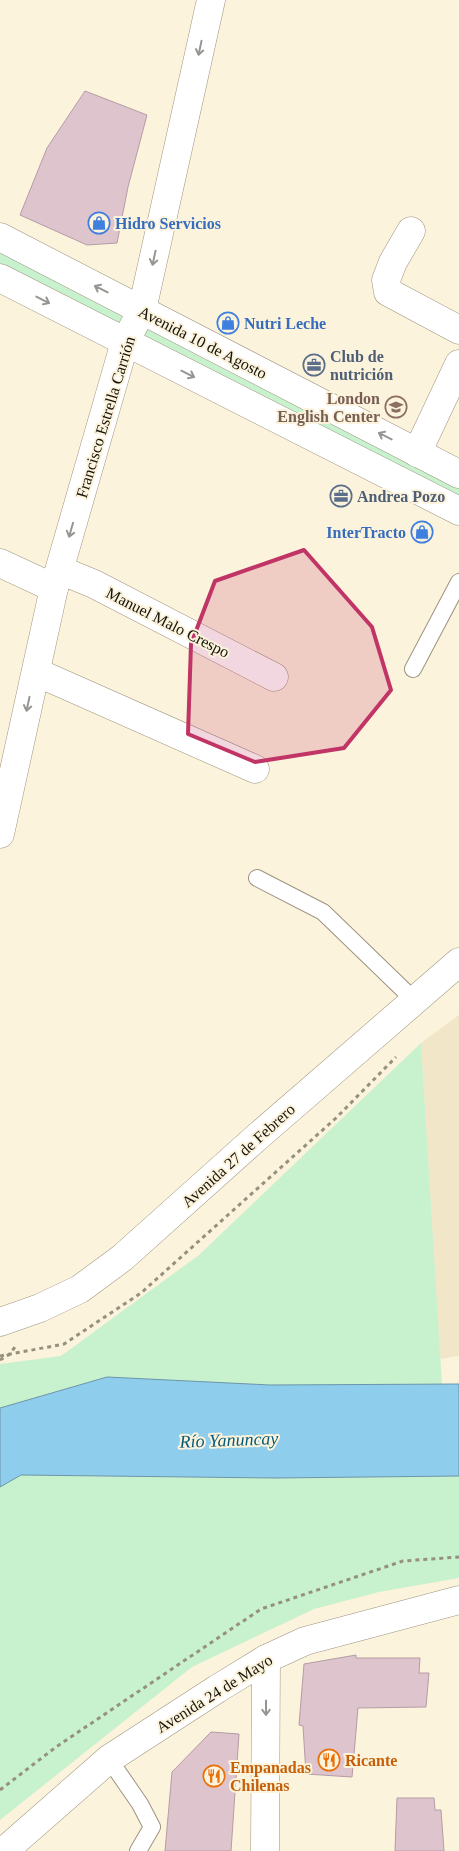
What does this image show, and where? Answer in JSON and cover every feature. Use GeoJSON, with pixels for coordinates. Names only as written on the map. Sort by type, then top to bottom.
{"type":"FeatureCollection","features":[{"type":"Feature","properties":{"kind":"street","name":"Francisco Estrella Carrión"},"geometry":{"type":"LineString","coordinates":[[0,834],[57,579],[125,342],[142,310],[211,0]]}},
{"type":"Feature","properties":{"kind":"street"},"geometry":{"type":"LineString","coordinates":[[411,231],[393,262],[386,280],[388,292],[459,330]]}},
{"type":"Feature","properties":{"kind":"street","name":"Avenida 10 de Agosto"},"geometry":{"type":"LineString","coordinates":[[0,237],[459,474]]}},
{"type":"Feature","properties":{"kind":"street"},"geometry":{"type":"LineString","coordinates":[[0,278],[459,511]]}},
{"type":"Feature","properties":{"kind":"street"},"geometry":{"type":"LineString","coordinates":[[417,453],[459,364]]}},
{"type":"Feature","properties":{"kind":"street","name":"Manuel Malo Crespo"},"geometry":{"type":"LineString","coordinates":[[0,564],[57,579],[94,584],[274,676]]}},
{"type":"Feature","properties":{"kind":"street"},"geometry":{"type":"LineString","coordinates":[[36,672],[256,769]]}},
{"type":"Feature","properties":{"kind":"street","name":"Avenida 27 de Febrero"},"geometry":{"type":"LineString","coordinates":[[0,1322],[40,1308],[80,1289],[122,1258],[256,1138],[459,962]]}},
{"type":"Feature","properties":{"kind":"street","name":"Avenida 24 de Mayo"},"geometry":{"type":"LineString","coordinates":[[4,1851],[109,1760],[266,1659],[305,1641],[459,1600]]}},
{"type":"Feature","properties":{"kind":"street"},"geometry":{"type":"LineString","coordinates":[[265,1851],[266,1659]]}},
{"type":"Feature","properties":{"kind":"lane"},"geometry":{"type":"LineString","coordinates":[[414,669],[459,582]]}},
{"type":"Feature","properties":{"kind":"lane"},"geometry":{"type":"LineString","coordinates":[[256,878],[323,912],[414,1000]]}},
{"type":"Feature","properties":{"kind":"lane"},"geometry":{"type":"LineString","coordinates":[[109,1760],[140,1804],[152,1828],[138,1851]]}},
{"type":"Feature","properties":{"kind":"path"},"geometry":{"type":"LineString","coordinates":[[0,1356],[64,1344],[141,1293],[336,1118],[402,1050]]}},
{"type":"Feature","properties":{"kind":"path"},"geometry":{"type":"LineString","coordinates":[[0,1790],[56,1747],[261,1609],[403,1561],[459,1557]]}},
{"type":"Feature","properties":{"kind":"highlighted area"},"geometry":{"type":"Polygon","coordinates":[[[304,550],[372,627],[391,690],[344,748],[255,762],[188,734],[191,644],[215,581],[304,550]]]}},
{"type":"Feature","properties":{"kind":"shaded area"},"geometry":{"type":"Polygon","coordinates":[[[459,1015],[459,1356],[440,1359],[421,1043],[459,1015]]]}},
{"type":"Feature","properties":{"kind":"green space"},"geometry":{"type":"Polygon","coordinates":[[[0,237],[459,474],[459,511],[0,278],[0,237]]]}},
{"type":"Feature","properties":{"kind":"green space"},"geometry":{"type":"Polygon","coordinates":[[[421,1043],[442,1385],[270,1385],[107,1377],[0,1408],[0,1364],[61,1356],[199,1255],[421,1043]]]}},
{"type":"Feature","properties":{"kind":"green space"},"geometry":{"type":"Polygon","coordinates":[[[21,1475],[274,1478],[459,1476],[459,1578],[379,1592],[314,1609],[192,1667],[0,1820],[0,1487],[21,1475]]]}},
{"type":"Feature","properties":{"kind":"water","name":"Río Yanuncay"},"geometry":{"type":"Polygon","coordinates":[[[107,1377],[270,1385],[459,1384],[459,1476],[274,1478],[21,1475],[0,1487],[0,1408],[107,1377]]]}},
{"type":"Feature","properties":{"kind":"building"},"geometry":{"type":"Polygon","coordinates":[[[85,91],[147,115],[128,187],[117,243],[87,245],[20,215],[47,148],[85,91]]]}},
{"type":"Feature","properties":{"kind":"building"},"geometry":{"type":"Polygon","coordinates":[[[356,1655],[356,1658],[420,1658],[419,1673],[429,1673],[426,1707],[358,1708],[352,1777],[306,1774],[303,1726],[299,1725],[304,1664],[356,1655]]]}},
{"type":"Feature","properties":{"kind":"building"},"geometry":{"type":"Polygon","coordinates":[[[211,1732],[239,1734],[231,1851],[165,1851],[172,1772],[211,1732]]]}},
{"type":"Feature","properties":{"kind":"building"},"geometry":{"type":"Polygon","coordinates":[[[397,1798],[434,1798],[435,1810],[441,1810],[444,1851],[395,1851],[397,1798]]]}},
{"type":"Feature","properties":{"kind":"place","name":"Hidro Servicios"},"geometry":{"type":"Point","coordinates":[99,223]}},
{"type":"Feature","properties":{"kind":"place","name":"Nutri Leche"},"geometry":{"type":"Point","coordinates":[228,323]}},
{"type":"Feature","properties":{"kind":"place","name":"Club de nutrición"},"geometry":{"type":"Point","coordinates":[314,365]}},
{"type":"Feature","properties":{"kind":"place","name":"London English Center"},"geometry":{"type":"Point","coordinates":[396,407]}},
{"type":"Feature","properties":{"kind":"place","name":"Andrea Pozo"},"geometry":{"type":"Point","coordinates":[341,496]}},
{"type":"Feature","properties":{"kind":"place","name":"InterTracto"},"geometry":{"type":"Point","coordinates":[422,532]}},
{"type":"Feature","properties":{"kind":"place","name":"Ricante"},"geometry":{"type":"Point","coordinates":[329,1760]}},
{"type":"Feature","properties":{"kind":"place","name":"Empanadas Chilenas"},"geometry":{"type":"Point","coordinates":[214,1776]}}]}
